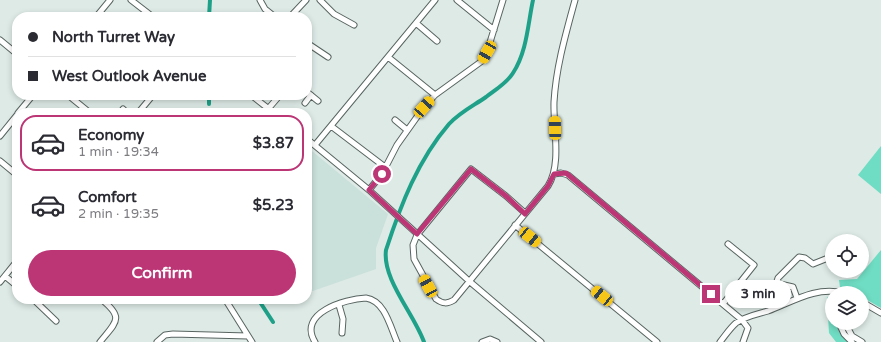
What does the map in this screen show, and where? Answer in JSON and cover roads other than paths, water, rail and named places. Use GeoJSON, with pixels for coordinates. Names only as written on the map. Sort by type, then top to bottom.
{"type":"FeatureCollection","features":[{"type":"Feature","properties":{"kind":"street"},"geometry":{"type":"LineString","coordinates":[[100,12],[110,0]]}},
{"type":"Feature","properties":{"kind":"street"},"geometry":{"type":"LineString","coordinates":[[131,0],[146,12]]}},
{"type":"Feature","properties":{"kind":"street"},"geometry":{"type":"LineString","coordinates":[[260,0],[265,9],[269,12]]}},
{"type":"Feature","properties":{"kind":"street"},"geometry":{"type":"LineString","coordinates":[[295,12],[306,0]]}},
{"type":"Feature","properties":{"kind":"street"},"geometry":{"type":"LineString","coordinates":[[320,0],[334,14],[354,25]]}},
{"type":"Feature","properties":{"kind":"street"},"geometry":{"type":"LineString","coordinates":[[315,145],[435,0]]}},
{"type":"Feature","properties":{"kind":"street"},"geometry":{"type":"LineString","coordinates":[[457,0],[494,30]]}},
{"type":"Feature","properties":{"kind":"street"},"geometry":{"type":"LineString","coordinates":[[369,190],[385,167],[407,130],[435,95],[482,61],[487,52],[503,0]]}},
{"type":"Feature","properties":{"kind":"street"},"geometry":{"type":"LineString","coordinates":[[525,214],[506,196],[471,169],[417,234],[413,245],[414,259],[436,298],[441,303],[448,303],[454,300],[469,281],[516,225],[548,186],[554,174],[554,102],[560,55],[575,0]]}},
{"type":"Feature","properties":{"kind":"street"},"geometry":{"type":"LineString","coordinates":[[416,23],[437,41]]}},
{"type":"Feature","properties":{"kind":"street"},"geometry":{"type":"LineString","coordinates":[[0,40],[12,50]]}},
{"type":"Feature","properties":{"kind":"street"},"geometry":{"type":"LineString","coordinates":[[312,46],[328,57]]}},
{"type":"Feature","properties":{"kind":"street"},"geometry":{"type":"LineString","coordinates":[[388,57],[435,95]]}},
{"type":"Feature","properties":{"kind":"street"},"geometry":{"type":"LineString","coordinates":[[312,97],[318,102]]}},
{"type":"Feature","properties":{"kind":"street"},"geometry":{"type":"LineString","coordinates":[[23,108],[29,100]]}},
{"type":"Feature","properties":{"kind":"street"},"geometry":{"type":"LineString","coordinates":[[74,100],[84,108]]}},
{"type":"Feature","properties":{"kind":"street"},"geometry":{"type":"LineString","coordinates":[[142,108],[149,100]]}},
{"type":"Feature","properties":{"kind":"street"},"geometry":{"type":"LineString","coordinates":[[257,100],[267,108]]}},
{"type":"Feature","properties":{"kind":"street"},"geometry":{"type":"LineString","coordinates":[[269,108],[276,100]]}},
{"type":"Feature","properties":{"kind":"street"},"geometry":{"type":"LineString","coordinates":[[395,120],[407,130]]}},
{"type":"Feature","properties":{"kind":"street"},"geometry":{"type":"LineString","coordinates":[[0,136],[12,121]]}},
{"type":"Feature","properties":{"kind":"street"},"geometry":{"type":"LineString","coordinates":[[331,126],[385,167]]}},
{"type":"Feature","properties":{"kind":"street"},"geometry":{"type":"LineString","coordinates":[[312,143],[369,190],[469,281],[542,342]]}},
{"type":"Feature","properties":{"kind":"street"},"geometry":{"type":"LineString","coordinates":[[0,162],[12,171]]}},
{"type":"Feature","properties":{"kind":"street"},"geometry":{"type":"LineString","coordinates":[[554,174],[568,174],[742,320],[748,328],[743,342]]}},
{"type":"Feature","properties":{"kind":"street"},"geometry":{"type":"LineString","coordinates":[[516,225],[657,342]]}},
{"type":"Feature","properties":{"kind":"street"},"geometry":{"type":"LineString","coordinates":[[723,304],[754,265],[728,244]]}},
{"type":"Feature","properties":{"kind":"street"},"geometry":{"type":"LineString","coordinates":[[797,298],[793,287],[780,284],[777,281],[778,278],[799,257],[805,258],[813,264],[825,259]]}},
{"type":"Feature","properties":{"kind":"street"},"geometry":{"type":"LineString","coordinates":[[0,282],[12,267]]}},
{"type":"Feature","properties":{"kind":"street"},"geometry":{"type":"LineString","coordinates":[[5,276],[12,282]]}},
{"type":"Feature","properties":{"kind":"street"},"geometry":{"type":"LineString","coordinates":[[720,342],[735,324],[742,320],[807,294],[825,293]]}},
{"type":"Feature","properties":{"kind":"street"},"geometry":{"type":"LineString","coordinates":[[315,342],[311,331],[312,324],[316,316],[323,310],[359,298],[372,299],[382,308],[397,342]]}},
{"type":"Feature","properties":{"kind":"street"},"geometry":{"type":"LineString","coordinates":[[38,304],[56,321]]}},
{"type":"Feature","properties":{"kind":"street"},"geometry":{"type":"LineString","coordinates":[[100,342],[114,324],[116,316],[111,307],[107,304]]}},
{"type":"Feature","properties":{"kind":"street"},"geometry":{"type":"LineString","coordinates":[[228,304],[252,342]]}},
{"type":"Feature","properties":{"kind":"street"},"geometry":{"type":"LineString","coordinates":[[339,305],[343,319],[342,333]]}},
{"type":"Feature","properties":{"kind":"street"},"geometry":{"type":"LineString","coordinates":[[869,306],[881,313]]}},
{"type":"Feature","properties":{"kind":"street"},"geometry":{"type":"LineString","coordinates":[[842,330],[852,342]]}},
{"type":"Feature","properties":{"kind":"street"},"geometry":{"type":"LineString","coordinates":[[849,330],[852,336],[862,342]]}},
{"type":"Feature","properties":{"kind":"street"},"geometry":{"type":"LineString","coordinates":[[157,342],[165,335],[173,334],[248,336]]}},
{"type":"Feature","properties":{"kind":"street"},"geometry":{"type":"LineString","coordinates":[[482,342],[490,339],[497,342]]}},
{"type":"Feature","properties":{"kind":"waterway"},"geometry":{"type":"LineString","coordinates":[[209,12],[210,0]]}},
{"type":"Feature","properties":{"kind":"waterway"},"geometry":{"type":"LineString","coordinates":[[424,342],[389,273],[386,261],[386,250],[404,199],[428,152],[453,120],[501,86],[508,80],[518,65],[524,47],[533,0]]}},
{"type":"Feature","properties":{"kind":"waterway"},"geometry":{"type":"LineString","coordinates":[[261,304],[273,322]]}}]}
